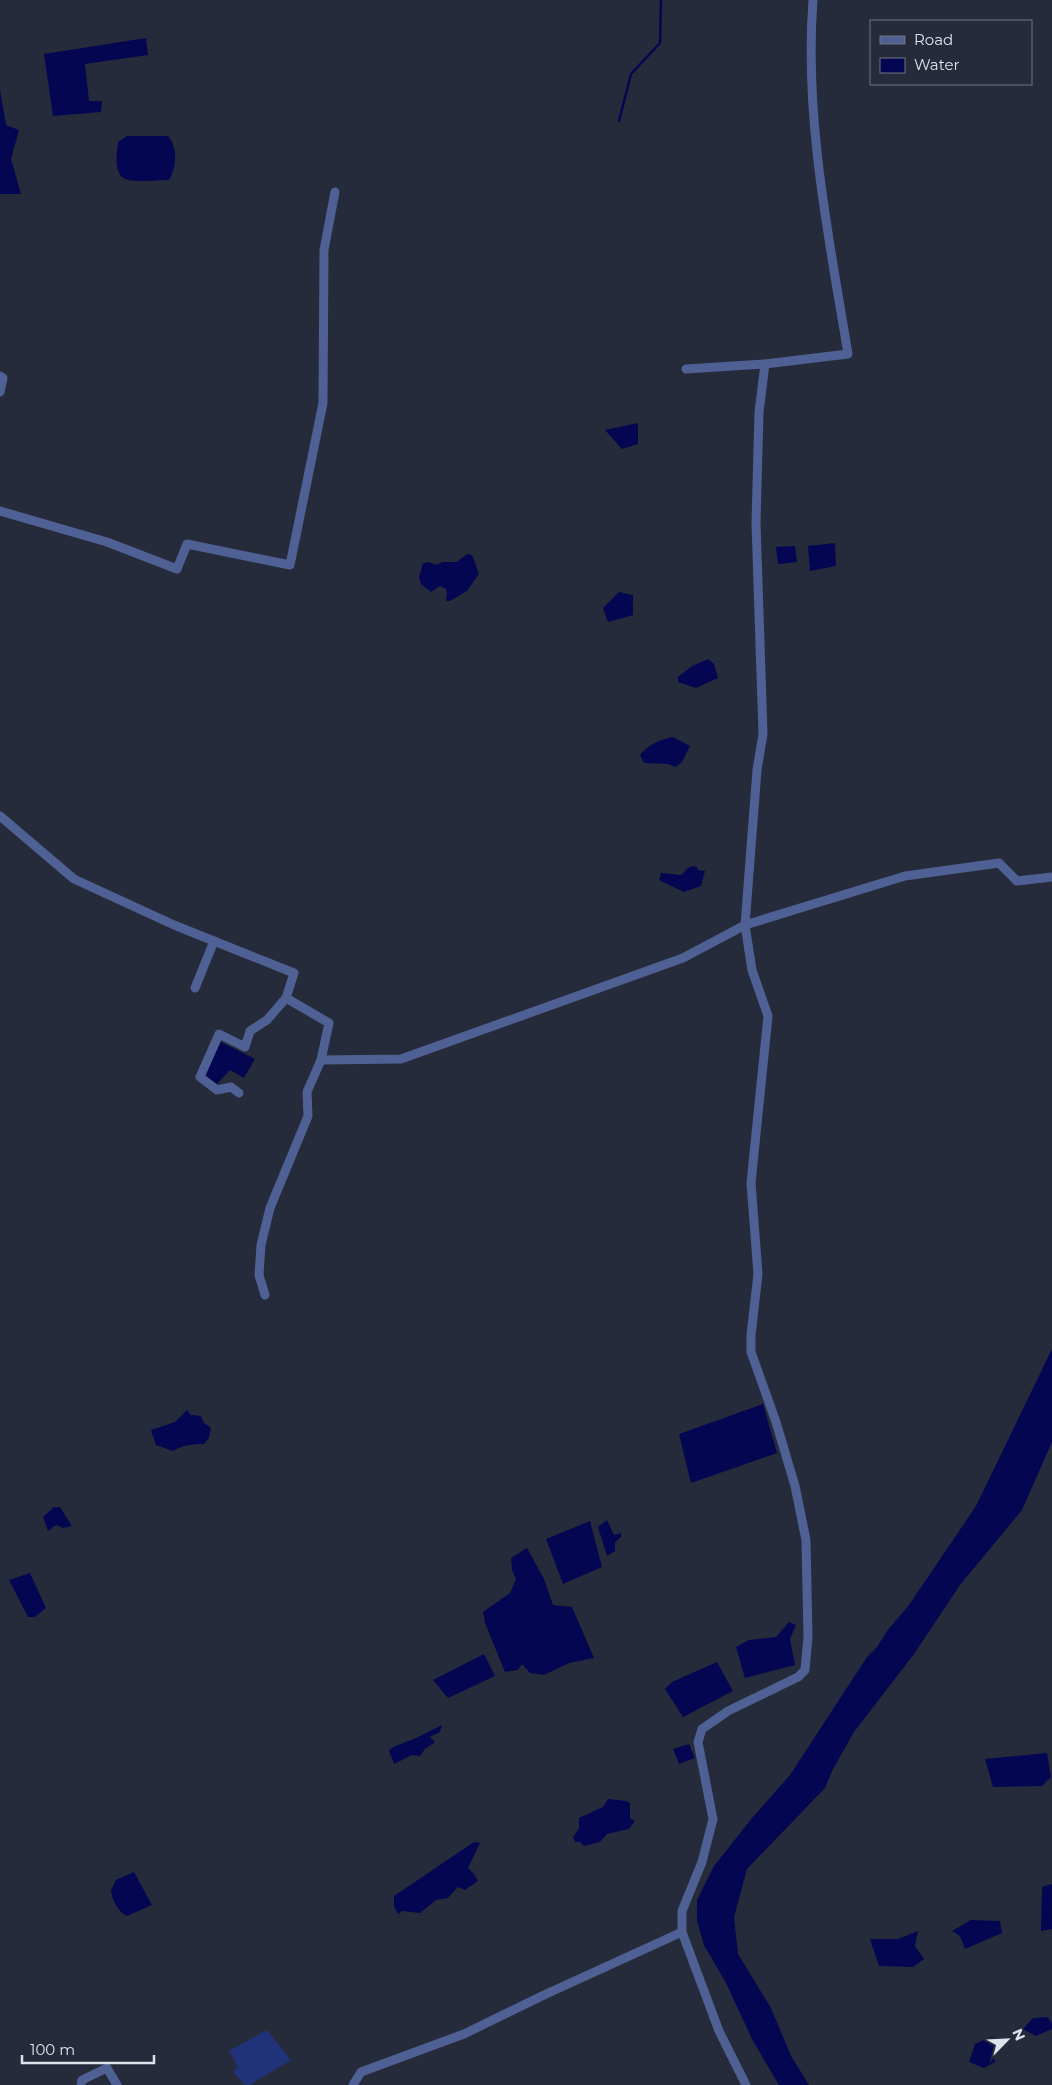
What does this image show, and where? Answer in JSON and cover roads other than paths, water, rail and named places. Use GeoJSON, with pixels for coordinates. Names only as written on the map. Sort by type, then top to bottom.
{"type":"FeatureCollection","features":[{"type":"Feature","properties":{"kind":"street"},"geometry":{"type":"LineString","coordinates":[[686,370],[765,364],[848,354],[821,178],[811,80],[813,0]]}},
{"type":"Feature","properties":{"kind":"street"},"geometry":{"type":"LineString","coordinates":[[0,511],[107,542],[177,569],[187,544],[290,565],[324,403],[324,250],[334,192]]}},
{"type":"Feature","properties":{"kind":"street"},"geometry":{"type":"LineString","coordinates":[[746,2085],[719,2031],[682,1932],[682,1910],[702,1862],[713,1820],[698,1742],[702,1730],[728,1711],[798,1677],[806,1670],[806,1540],[795,1486],[776,1422],[751,1352],[751,1335],[758,1274],[751,1183],[768,1016],[752,970],[745,925],[756,770],[763,734],[756,522],[759,412],[765,364]]}},
{"type":"Feature","properties":{"kind":"street"},"geometry":{"type":"LineString","coordinates":[[0,376],[3,378],[0,392]]}},
{"type":"Feature","properties":{"kind":"street"},"geometry":{"type":"LineString","coordinates":[[0,816],[74,879],[174,925],[294,973],[286,998],[266,1020],[250,1031],[245,1048],[220,1034],[200,1077],[217,1090],[231,1087],[239,1093]]}},
{"type":"Feature","properties":{"kind":"street"},"geometry":{"type":"LineString","coordinates":[[321,1060],[401,1059],[683,958],[745,925],[906,876],[998,863],[1017,881],[1052,876]]}},
{"type":"Feature","properties":{"kind":"street"},"geometry":{"type":"LineString","coordinates":[[195,988],[214,941]]}},
{"type":"Feature","properties":{"kind":"street"},"geometry":{"type":"LineString","coordinates":[[265,1296],[259,1275],[261,1245],[270,1208],[308,1116],[307,1092],[321,1060],[329,1023],[286,998]]}},
{"type":"Feature","properties":{"kind":"street"},"geometry":{"type":"LineString","coordinates":[[353,2085],[360,2072],[464,2034],[682,1932]]}},
{"type":"Feature","properties":{"kind":"street"},"geometry":{"type":"LineString","coordinates":[[81,2085],[82,2080],[107,2068],[117,2085]]}},
{"type":"Feature","properties":{"kind":"water"},"geometry":{"type":"Polygon","coordinates":[[[146,38],[148,55],[85,64],[89,101],[102,101],[101,112],[53,116],[44,54],[146,38]]]}},
{"type":"Feature","properties":{"kind":"water"},"geometry":{"type":"Polygon","coordinates":[[[0,90],[6,125],[19,130],[11,159],[21,194],[0,194],[0,90]]]}},
{"type":"Feature","properties":{"kind":"water"},"geometry":{"type":"Polygon","coordinates":[[[127,136],[168,136],[175,152],[174,170],[169,180],[137,181],[126,179],[119,174],[117,165],[118,142],[127,136]]]}},
{"type":"Feature","properties":{"kind":"water"},"geometry":{"type":"Polygon","coordinates":[[[638,423],[638,444],[622,449],[605,430],[638,423]]]}},
{"type":"Feature","properties":{"kind":"water"},"geometry":{"type":"Polygon","coordinates":[[[835,543],[836,566],[810,571],[808,546],[835,543]]]}},
{"type":"Feature","properties":{"kind":"water"},"geometry":{"type":"Polygon","coordinates":[[[795,546],[797,562],[778,564],[776,547],[795,546]]]}},
{"type":"Feature","properties":{"kind":"water"},"geometry":{"type":"Polygon","coordinates":[[[467,554],[472,555],[479,574],[467,591],[450,601],[446,601],[446,589],[440,586],[431,592],[421,584],[419,577],[423,563],[428,562],[437,565],[442,562],[457,562],[467,554]]]}},
{"type":"Feature","properties":{"kind":"water"},"geometry":{"type":"Polygon","coordinates":[[[619,592],[633,595],[633,615],[608,622],[603,608],[619,592]]]}},
{"type":"Feature","properties":{"kind":"water"},"geometry":{"type":"Polygon","coordinates":[[[708,659],[714,664],[718,678],[696,688],[678,682],[678,677],[692,666],[708,659]]]}},
{"type":"Feature","properties":{"kind":"water"},"geometry":{"type":"Polygon","coordinates":[[[673,737],[690,746],[682,762],[676,767],[668,764],[644,763],[640,755],[646,748],[659,741],[673,737]]]}},
{"type":"Feature","properties":{"kind":"water"},"geometry":{"type":"Polygon","coordinates":[[[693,866],[697,867],[698,870],[705,871],[701,886],[684,892],[659,880],[661,873],[681,875],[693,866]]]}},
{"type":"Feature","properties":{"kind":"water"},"geometry":{"type":"Polygon","coordinates":[[[221,1042],[255,1059],[244,1078],[230,1070],[217,1084],[204,1076],[221,1042]]]}},
{"type":"Feature","properties":{"kind":"water"},"geometry":{"type":"Polygon","coordinates":[[[1052,1349],[1052,1442],[1022,1510],[960,1585],[914,1654],[854,1732],[833,1769],[825,1788],[747,1869],[734,1917],[738,1954],[771,2008],[791,2056],[809,2085],[779,2085],[753,2041],[726,1983],[704,1945],[697,1921],[697,1900],[714,1866],[752,1818],[790,1775],[867,1657],[909,1605],[976,1506],[1052,1349]]]}},
{"type":"Feature","properties":{"kind":"water"},"geometry":{"type":"Polygon","coordinates":[[[763,1404],[777,1453],[691,1483],[679,1434],[763,1404]]]}},
{"type":"Feature","properties":{"kind":"water"},"geometry":{"type":"Polygon","coordinates":[[[187,1410],[191,1415],[201,1416],[204,1423],[211,1428],[209,1438],[204,1444],[188,1445],[173,1451],[156,1445],[151,1430],[175,1422],[187,1410]]]}},
{"type":"Feature","properties":{"kind":"water"},"geometry":{"type":"Polygon","coordinates":[[[54,1507],[60,1507],[72,1526],[63,1528],[56,1525],[48,1531],[43,1517],[54,1507]]]}},
{"type":"Feature","properties":{"kind":"water"},"geometry":{"type":"Polygon","coordinates":[[[607,1520],[614,1535],[621,1533],[621,1537],[615,1542],[615,1551],[607,1556],[598,1527],[607,1520]]]}},
{"type":"Feature","properties":{"kind":"water"},"geometry":{"type":"Polygon","coordinates":[[[590,1521],[602,1567],[563,1584],[546,1539],[590,1521]]]}},
{"type":"Feature","properties":{"kind":"water"},"geometry":{"type":"Polygon","coordinates":[[[527,1548],[544,1579],[553,1605],[572,1607],[594,1658],[569,1663],[544,1675],[530,1673],[522,1664],[518,1670],[505,1672],[485,1623],[483,1612],[510,1593],[516,1579],[512,1570],[511,1558],[527,1548]]]}},
{"type":"Feature","properties":{"kind":"water"},"geometry":{"type":"Polygon","coordinates":[[[30,1573],[46,1608],[35,1617],[28,1617],[9,1580],[30,1573]]]}},
{"type":"Feature","properties":{"kind":"water"},"geometry":{"type":"Polygon","coordinates":[[[789,1622],[796,1625],[790,1639],[795,1665],[745,1678],[736,1647],[749,1640],[776,1637],[789,1622]]]}},
{"type":"Feature","properties":{"kind":"water"},"geometry":{"type":"Polygon","coordinates":[[[484,1654],[495,1676],[448,1698],[433,1680],[484,1654]]]}},
{"type":"Feature","properties":{"kind":"water"},"geometry":{"type":"Polygon","coordinates":[[[717,1662],[733,1691],[683,1717],[665,1689],[672,1682],[717,1662]]]}},
{"type":"Feature","properties":{"kind":"water"},"geometry":{"type":"Polygon","coordinates":[[[442,1725],[440,1732],[430,1737],[435,1742],[425,1749],[420,1756],[412,1755],[394,1764],[389,1751],[393,1747],[442,1725]]]}},
{"type":"Feature","properties":{"kind":"water"},"geometry":{"type":"Polygon","coordinates":[[[689,1744],[695,1758],[679,1764],[673,1749],[689,1744]]]}},
{"type":"Feature","properties":{"kind":"water"},"geometry":{"type":"Polygon","coordinates":[[[1047,1753],[1051,1777],[1042,1786],[993,1787],[985,1759],[1047,1753]]]}},
{"type":"Feature","properties":{"kind":"water"},"geometry":{"type":"Polygon","coordinates":[[[608,1799],[630,1803],[630,1818],[635,1821],[629,1829],[607,1834],[600,1842],[584,1846],[580,1842],[575,1842],[573,1837],[579,1828],[579,1818],[603,1807],[608,1799]]]}},
{"type":"Feature","properties":{"kind":"water"},"geometry":{"type":"Polygon","coordinates":[[[474,1842],[480,1843],[468,1868],[478,1881],[465,1890],[458,1887],[448,1898],[436,1900],[420,1913],[402,1911],[398,1914],[394,1906],[394,1896],[474,1842]]]}},
{"type":"Feature","properties":{"kind":"water"},"geometry":{"type":"Polygon","coordinates":[[[134,1872],[152,1905],[127,1916],[116,1905],[111,1890],[116,1880],[134,1872]]]}},
{"type":"Feature","properties":{"kind":"water"},"geometry":{"type":"Polygon","coordinates":[[[1052,1884],[1052,1929],[1041,1931],[1042,1887],[1052,1884]]]}},
{"type":"Feature","properties":{"kind":"water"},"geometry":{"type":"Polygon","coordinates":[[[971,1920],[1000,1921],[1002,1933],[965,1949],[960,1936],[952,1931],[971,1920]]]}},
{"type":"Feature","properties":{"kind":"water"},"geometry":{"type":"Polygon","coordinates":[[[918,1931],[915,1946],[924,1959],[913,1967],[879,1966],[870,1939],[898,1939],[918,1931]]]}},
{"type":"Feature","properties":{"kind":"water"},"geometry":{"type":"Polygon","coordinates":[[[1047,2017],[1052,2023],[1052,2029],[1036,2036],[1023,2029],[1033,2018],[1047,2017]]]}},
{"type":"Feature","properties":{"kind":"water"},"geometry":{"type":"Polygon","coordinates":[[[992,2036],[1002,2043],[993,2050],[995,2062],[984,2068],[969,2062],[975,2044],[992,2036]]]}},
{"type":"Feature","properties":{"kind":"waterway"},"geometry":{"type":"LineString","coordinates":[[619,121],[631,74],[660,43],[661,0]]}}]}
